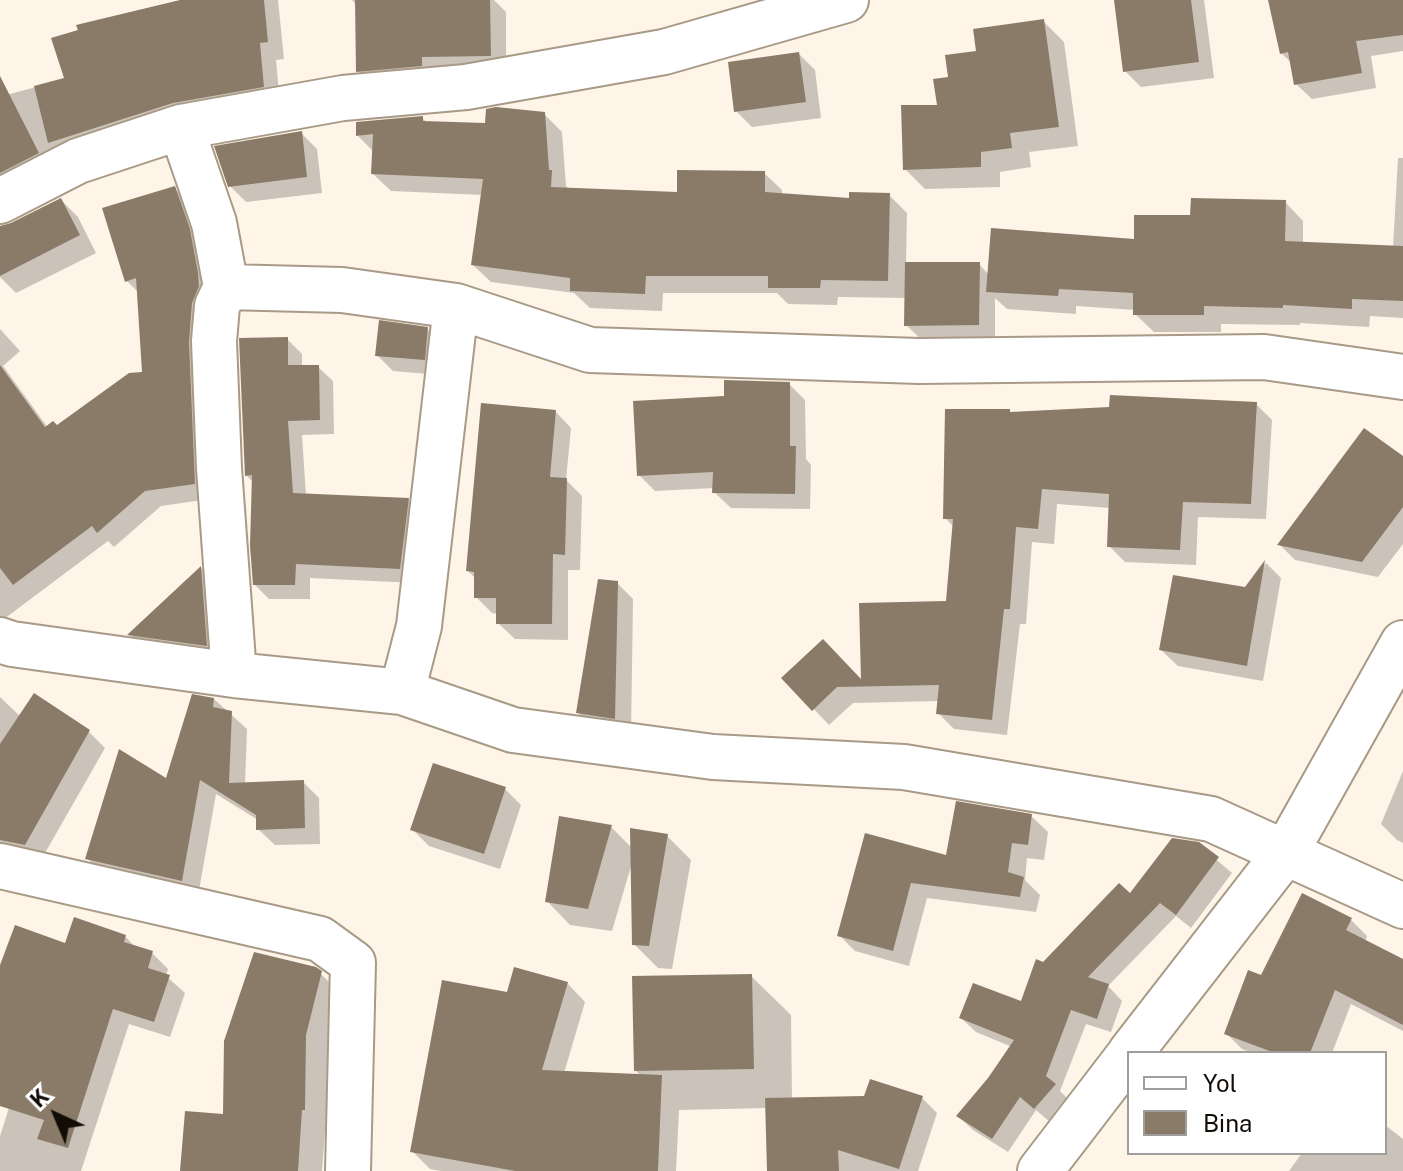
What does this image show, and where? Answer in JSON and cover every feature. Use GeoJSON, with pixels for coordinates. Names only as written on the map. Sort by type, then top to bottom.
{"type":"FeatureCollection","features":[{"type":"Feature","properties":{"kind":"street"},"geometry":{"type":"LineString","coordinates":[[0,201],[78,161],[181,127],[343,98],[466,87],[664,52],[846,0]]}},
{"type":"Feature","properties":{"kind":"street"},"geometry":{"type":"LineString","coordinates":[[181,127],[214,223],[226,287],[217,306],[214,341],[219,468],[234,675]]}},
{"type":"Feature","properties":{"kind":"street"},"geometry":{"type":"LineString","coordinates":[[226,287],[342,290],[456,306],[590,350],[919,361],[1264,357],[1403,377]]}},
{"type":"Feature","properties":{"kind":"street"},"geometry":{"type":"LineString","coordinates":[[402,692],[419,626],[456,306]]}},
{"type":"Feature","properties":{"kind":"street"},"geometry":{"type":"LineString","coordinates":[[0,640],[234,675],[402,692],[513,730],[713,757],[904,767],[1211,819],[1403,906]]}},
{"type":"Feature","properties":{"kind":"street"},"geometry":{"type":"LineString","coordinates":[[1132,1051],[1286,852],[1403,643]]}},
{"type":"Feature","properties":{"kind":"street"},"geometry":{"type":"LineString","coordinates":[[1,869],[320,939],[353,963],[348,1171]]}},
{"type":"Feature","properties":{"kind":"street"},"geometry":{"type":"LineString","coordinates":[[1059,1165],[1127,1059]]}},
{"type":"Feature","properties":{"kind":"building"},"geometry":{"type":"Polygon","coordinates":[[[180,0],[264,0],[268,42],[260,43],[264,87],[173,103],[48,143],[34,86],[64,78],[51,38],[78,30],[76,25],[180,0]]]}},
{"type":"Feature","properties":{"kind":"building"},"geometry":{"type":"Polygon","coordinates":[[[355,0],[490,0],[491,56],[422,57],[422,66],[356,72],[355,0]]]}},
{"type":"Feature","properties":{"kind":"building"},"geometry":{"type":"Polygon","coordinates":[[[1114,0],[1191,0],[1199,62],[1123,72],[1114,0]]]}},
{"type":"Feature","properties":{"kind":"building"},"geometry":{"type":"Polygon","coordinates":[[[1268,0],[1403,0],[1403,35],[1356,41],[1362,73],[1294,85],[1288,52],[1280,54],[1268,0]]]}},
{"type":"Feature","properties":{"kind":"building"},"geometry":{"type":"Polygon","coordinates":[[[1044,19],[1059,127],[1010,133],[1012,148],[981,152],[981,167],[903,170],[901,105],[937,105],[933,79],[948,77],[945,55],[976,51],[973,29],[1044,19]]]}},
{"type":"Feature","properties":{"kind":"building"},"geometry":{"type":"Polygon","coordinates":[[[799,52],[806,102],[734,112],[728,62],[799,52]]]}},
{"type":"Feature","properties":{"kind":"building"},"geometry":{"type":"Polygon","coordinates":[[[0,76],[39,153],[0,173],[0,76]]]}},
{"type":"Feature","properties":{"kind":"building"},"geometry":{"type":"Polygon","coordinates":[[[496,107],[545,112],[551,187],[677,192],[677,170],[765,171],[765,192],[849,198],[849,192],[890,193],[888,281],[821,280],[820,288],[768,288],[768,276],[646,276],[645,294],[570,291],[570,278],[471,265],[483,179],[371,174],[373,134],[356,136],[356,122],[423,116],[423,121],[485,123],[486,109],[496,107]]]}},
{"type":"Feature","properties":{"kind":"building"},"geometry":{"type":"Polygon","coordinates":[[[302,131],[307,177],[228,187],[214,146],[302,131]]]}},
{"type":"Feature","properties":{"kind":"building"},"geometry":{"type":"Polygon","coordinates":[[[175,186],[190,229],[199,286],[192,303],[189,342],[195,484],[145,491],[97,533],[92,526],[13,585],[0,568],[0,365],[45,427],[53,421],[57,425],[129,373],[142,372],[136,278],[125,282],[102,208],[175,186]]]}},
{"type":"Feature","properties":{"kind":"building"},"geometry":{"type":"Polygon","coordinates":[[[61,198],[80,235],[0,276],[0,226],[61,198]]]}},
{"type":"Feature","properties":{"kind":"building"},"geometry":{"type":"Polygon","coordinates":[[[1191,198],[1286,200],[1285,241],[1403,246],[1403,301],[1352,299],[1352,309],[1283,305],[1283,308],[1204,306],[1204,315],[1133,315],[1133,293],[1059,289],[1058,296],[986,292],[991,228],[1134,239],[1134,215],[1190,215],[1191,198]]]}},
{"type":"Feature","properties":{"kind":"building"},"geometry":{"type":"Polygon","coordinates":[[[905,262],[980,262],[979,325],[904,326],[905,262]]]}},
{"type":"Feature","properties":{"kind":"building"},"geometry":{"type":"Polygon","coordinates":[[[379,320],[428,327],[425,360],[375,356],[379,320]]]}},
{"type":"Feature","properties":{"kind":"building"},"geometry":{"type":"Polygon","coordinates":[[[288,337],[288,365],[319,365],[320,420],[288,421],[293,493],[409,498],[400,569],[296,564],[295,585],[253,585],[250,546],[252,475],[245,476],[239,338],[288,337]]]}},
{"type":"Feature","properties":{"kind":"building"},"geometry":{"type":"Polygon","coordinates":[[[724,380],[790,382],[790,446],[796,446],[795,494],[712,493],[713,472],[637,476],[633,401],[724,396],[724,380]]]}},
{"type":"Feature","properties":{"kind":"building"},"geometry":{"type":"Polygon","coordinates":[[[1110,395],[1257,402],[1251,504],[1183,502],[1180,550],[1107,547],[1109,494],[1042,489],[1038,529],[1016,527],[1010,609],[1004,609],[992,720],[936,714],[939,685],[837,687],[812,711],[781,678],[823,639],[861,679],[859,603],[946,601],[953,519],[943,519],[945,409],[1010,409],[1010,412],[1109,407],[1110,395]]]}},
{"type":"Feature","properties":{"kind":"building"},"geometry":{"type":"Polygon","coordinates":[[[481,403],[556,410],[550,477],[567,478],[565,555],[553,554],[552,624],[496,624],[496,598],[474,598],[474,572],[466,571],[481,403]]]}},
{"type":"Feature","properties":{"kind":"building"},"geometry":{"type":"Polygon","coordinates":[[[1364,428],[1403,456],[1403,507],[1362,562],[1277,545],[1364,428]]]}},
{"type":"Feature","properties":{"kind":"building"},"geometry":{"type":"Polygon","coordinates":[[[1265,560],[1247,666],[1159,650],[1173,575],[1245,587],[1265,560]]]}},
{"type":"Feature","properties":{"kind":"building"},"geometry":{"type":"Polygon","coordinates":[[[201,566],[207,646],[127,635],[201,566]]]}},
{"type":"Feature","properties":{"kind":"building"},"geometry":{"type":"Polygon","coordinates":[[[598,579],[618,581],[615,719],[576,713],[598,579]]]}},
{"type":"Feature","properties":{"kind":"building"},"geometry":{"type":"Polygon","coordinates":[[[34,693],[90,730],[25,845],[0,840],[0,744],[34,693]]]}},
{"type":"Feature","properties":{"kind":"building"},"geometry":{"type":"Polygon","coordinates":[[[192,694],[214,698],[213,707],[232,711],[229,783],[304,780],[305,828],[256,830],[256,815],[200,780],[182,881],[85,859],[119,749],[166,778],[192,694]]]}},
{"type":"Feature","properties":{"kind":"building"},"geometry":{"type":"Polygon","coordinates":[[[433,763],[506,787],[484,854],[410,830],[433,763]]]}},
{"type":"Feature","properties":{"kind":"building"},"geometry":{"type":"Polygon","coordinates":[[[956,801],[1032,814],[1028,845],[1012,843],[1008,872],[1024,877],[1020,897],[911,883],[893,951],[837,936],[865,833],[946,855],[956,801]]]}},
{"type":"Feature","properties":{"kind":"building"},"geometry":{"type":"Polygon","coordinates":[[[559,816],[612,825],[588,909],[545,902],[559,816]]]}},
{"type":"Feature","properties":{"kind":"building"},"geometry":{"type":"Polygon","coordinates":[[[630,828],[668,834],[649,946],[632,945],[630,828]]]}},
{"type":"Feature","properties":{"kind":"building"},"geometry":{"type":"Polygon","coordinates":[[[1172,838],[1199,842],[1219,857],[1176,915],[1160,903],[1088,977],[1109,984],[1097,1019],[1071,1010],[1046,1076],[1056,1084],[1034,1109],[1020,1097],[992,1139],[956,1116],[1014,1040],[959,1018],[973,983],[1021,1001],[1036,959],[1043,962],[1119,883],[1130,893],[1172,838]]]}},
{"type":"Feature","properties":{"kind":"building"},"geometry":{"type":"Polygon","coordinates":[[[1302,893],[1352,918],[1346,930],[1403,959],[1403,1025],[1335,990],[1311,1051],[1270,1051],[1224,1034],[1248,970],[1261,975],[1302,893]]]}},
{"type":"Feature","properties":{"kind":"building"},"geometry":{"type":"Polygon","coordinates":[[[74,917],[126,935],[124,942],[153,951],[148,968],[170,975],[154,1022],[113,1009],[68,1148],[37,1139],[44,1120],[0,1106],[0,965],[15,925],[65,943],[74,917]]]}},
{"type":"Feature","properties":{"kind":"building"},"geometry":{"type":"Polygon","coordinates":[[[254,952],[322,971],[306,1035],[305,1110],[302,1110],[298,1171],[180,1171],[185,1111],[223,1114],[224,1041],[254,952]]]}},
{"type":"Feature","properties":{"kind":"building"},"geometry":{"type":"Polygon","coordinates":[[[514,967],[568,982],[542,1070],[662,1075],[658,1171],[515,1171],[410,1152],[442,980],[507,992],[514,967]]]}},
{"type":"Feature","properties":{"kind":"building"},"geometry":{"type":"Polygon","coordinates":[[[752,974],[754,1069],[634,1071],[632,976],[752,974]]]}},
{"type":"Feature","properties":{"kind":"building"},"geometry":{"type":"Polygon","coordinates":[[[870,1079],[923,1096],[899,1169],[838,1150],[839,1171],[767,1171],[765,1098],[864,1096],[870,1079]]]}}]}
